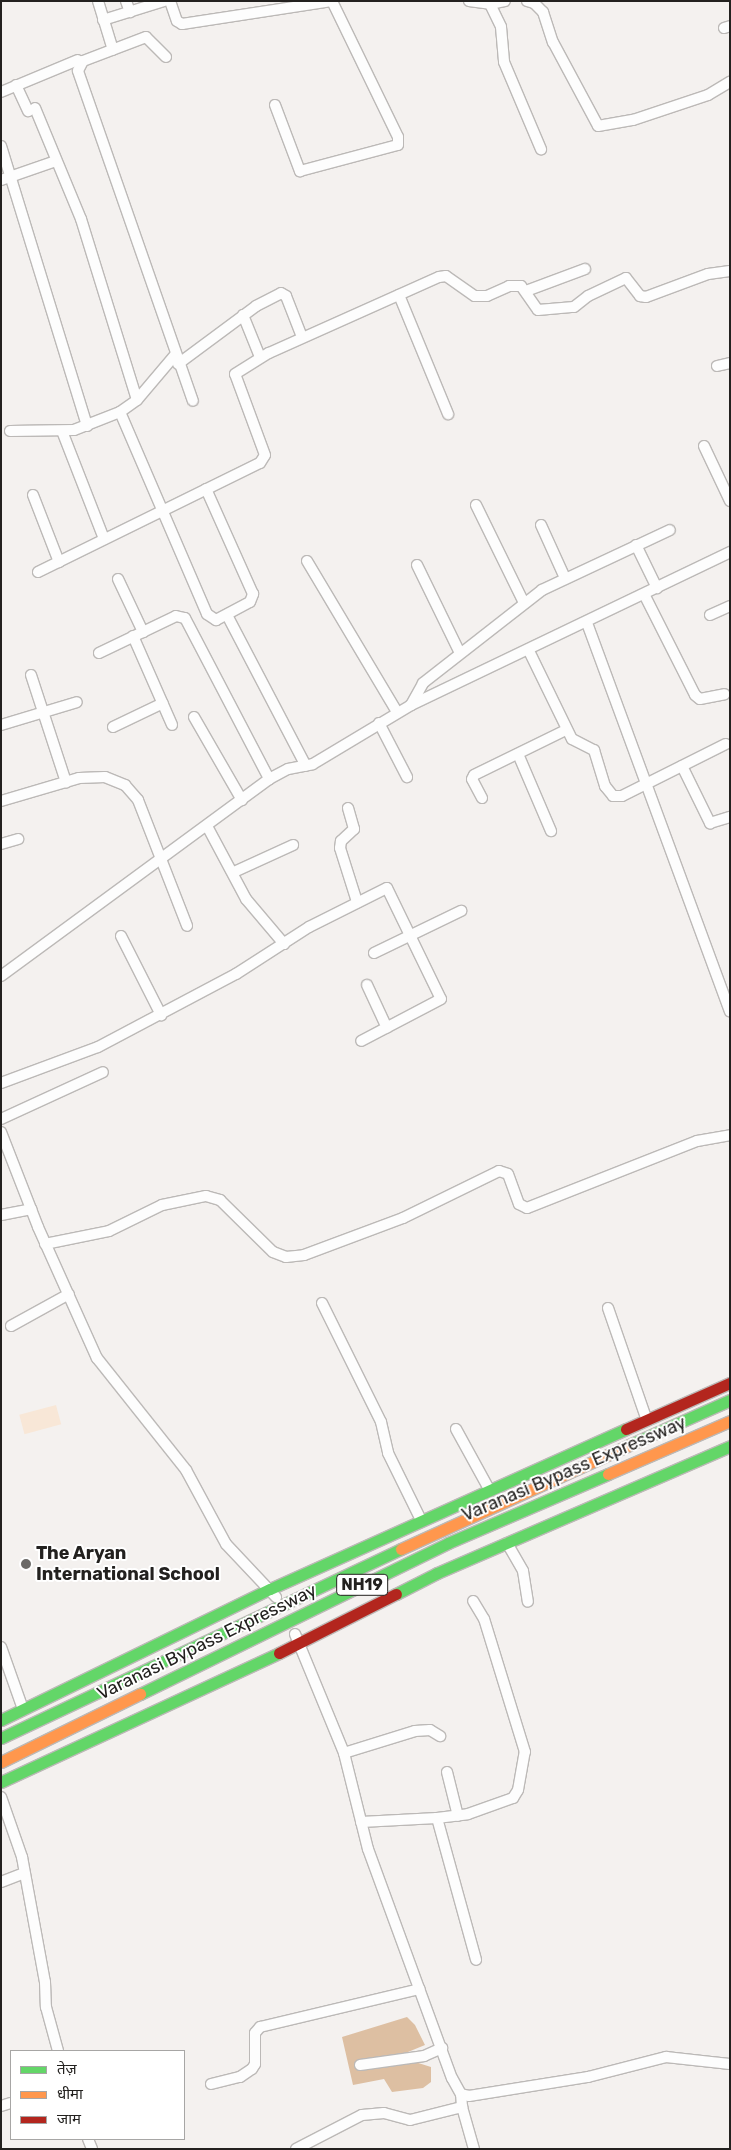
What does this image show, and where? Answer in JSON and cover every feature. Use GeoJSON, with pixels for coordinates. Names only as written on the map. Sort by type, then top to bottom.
{"type":"FeatureCollection","features":[{"type":"Feature","properties":{"kind":"main road"},"geometry":{"type":"LineString","coordinates":[[1,1720],[273,1593],[421,1520],[646,1418],[730,1383]]}},
{"type":"Feature","properties":{"kind":"main road","name":"Varanasi Bypass Expressway"},"geometry":{"type":"LineString","coordinates":[[1,1738],[478,1513],[730,1400]]}},
{"type":"Feature","properties":{"kind":"main road","name":"Varanasi Bypass Expressway"},"geometry":{"type":"LineString","coordinates":[[1,1762],[448,1543],[730,1421]]}},
{"type":"Feature","properties":{"kind":"main road"},"geometry":{"type":"LineString","coordinates":[[1,1782],[437,1573],[730,1446]]}},
{"type":"Feature","properties":{"kind":"street"},"geometry":{"type":"LineString","coordinates":[[98,1],[112,50]]}},
{"type":"Feature","properties":{"kind":"street"},"geometry":{"type":"LineString","coordinates":[[126,1],[130,12]]}},
{"type":"Feature","properties":{"kind":"street"},"geometry":{"type":"LineString","coordinates":[[104,20],[164,1]]}},
{"type":"Feature","properties":{"kind":"street"},"geometry":{"type":"LineString","coordinates":[[170,1],[177,21],[182,24],[333,1],[398,137],[398,145],[302,171],[296,166],[275,105]]}},
{"type":"Feature","properties":{"kind":"street"},"geometry":{"type":"LineString","coordinates":[[469,1],[490,4],[505,1]]}},
{"type":"Feature","properties":{"kind":"street"},"geometry":{"type":"LineString","coordinates":[[527,1],[534,3],[543,12],[552,42],[598,126],[633,120],[708,95],[730,82]]}},
{"type":"Feature","properties":{"kind":"street"},"geometry":{"type":"LineString","coordinates":[[490,4],[501,27],[504,62],[541,149]]}},
{"type":"Feature","properties":{"kind":"street"},"geometry":{"type":"LineString","coordinates":[[166,57],[146,38],[83,61],[78,71],[176,359],[193,400]]}},
{"type":"Feature","properties":{"kind":"street"},"geometry":{"type":"LineString","coordinates":[[1,92],[78,60]]}},
{"type":"Feature","properties":{"kind":"street"},"geometry":{"type":"LineString","coordinates":[[16,85],[31,109],[81,219],[137,400]]}},
{"type":"Feature","properties":{"kind":"street"},"geometry":{"type":"LineString","coordinates":[[1,146],[6,179],[87,426]]}},
{"type":"Feature","properties":{"kind":"street"},"geometry":{"type":"LineString","coordinates":[[6,179],[56,161]]}},
{"type":"Feature","properties":{"kind":"street"},"geometry":{"type":"LineString","coordinates":[[526,291],[585,269]]}},
{"type":"Feature","properties":{"kind":"street"},"geometry":{"type":"LineString","coordinates":[[38,572],[265,458],[234,376],[260,357],[302,337],[443,276],[475,296],[487,296],[514,286],[526,291],[535,309],[570,309],[588,296],[626,278],[640,296],[646,297],[708,274],[730,271]]}},
{"type":"Feature","properties":{"kind":"street"},"geometry":{"type":"LineString","coordinates":[[10,431],[62,431],[87,426],[120,412],[137,400],[176,359],[264,301],[286,293],[302,337]]}},
{"type":"Feature","properties":{"kind":"street"},"geometry":{"type":"LineString","coordinates":[[400,295],[448,414]]}},
{"type":"Feature","properties":{"kind":"street"},"geometry":{"type":"LineString","coordinates":[[243,315],[260,357]]}},
{"type":"Feature","properties":{"kind":"street"},"geometry":{"type":"LineString","coordinates":[[717,366],[730,362]]}},
{"type":"Feature","properties":{"kind":"street"},"geometry":{"type":"LineString","coordinates":[[120,412],[207,614],[216,620],[250,602],[253,594],[206,489]]}},
{"type":"Feature","properties":{"kind":"street"},"geometry":{"type":"LineString","coordinates":[[62,431],[104,539]]}},
{"type":"Feature","properties":{"kind":"street"},"geometry":{"type":"LineString","coordinates":[[704,446],[727,486],[730,501]]}},
{"type":"Feature","properties":{"kind":"street"},"geometry":{"type":"LineString","coordinates":[[33,496],[59,562]]}},
{"type":"Feature","properties":{"kind":"street"},"geometry":{"type":"LineString","coordinates":[[476,505],[524,603]]}},
{"type":"Feature","properties":{"kind":"street"},"geometry":{"type":"LineString","coordinates":[[541,525],[565,578]]}},
{"type":"Feature","properties":{"kind":"street"},"geometry":{"type":"LineString","coordinates":[[411,705],[422,683],[524,603],[565,578],[670,530]]}},
{"type":"Feature","properties":{"kind":"street"},"geometry":{"type":"LineString","coordinates":[[636,545],[657,588]]}},
{"type":"Feature","properties":{"kind":"street"},"geometry":{"type":"LineString","coordinates":[[1,976],[269,780],[288,769],[306,766],[411,705],[529,651],[730,552]]}},
{"type":"Feature","properties":{"kind":"street"},"geometry":{"type":"LineString","coordinates":[[307,561],[397,712]]}},
{"type":"Feature","properties":{"kind":"street"},"geometry":{"type":"LineString","coordinates":[[417,565],[460,653]]}},
{"type":"Feature","properties":{"kind":"street"},"geometry":{"type":"LineString","coordinates":[[118,579],[143,632]]}},
{"type":"Feature","properties":{"kind":"street"},"geometry":{"type":"LineString","coordinates":[[644,594],[695,695],[700,699],[725,694]]}},
{"type":"Feature","properties":{"kind":"street"},"geometry":{"type":"LineString","coordinates":[[710,615],[730,606]]}},
{"type":"Feature","properties":{"kind":"street"},"geometry":{"type":"LineString","coordinates":[[227,615],[306,766]]}},
{"type":"Feature","properties":{"kind":"street"},"geometry":{"type":"LineString","coordinates":[[99,653],[176,616],[185,618],[269,780]]}},
{"type":"Feature","properties":{"kind":"street"},"geometry":{"type":"LineString","coordinates":[[587,622],[648,783],[730,1011]]}},
{"type":"Feature","properties":{"kind":"street"},"geometry":{"type":"LineString","coordinates":[[133,636],[172,725]]}},
{"type":"Feature","properties":{"kind":"street"},"geometry":{"type":"LineString","coordinates":[[529,651],[552,693],[566,730],[576,743],[594,750],[605,786],[613,796],[622,796],[726,744]]}},
{"type":"Feature","properties":{"kind":"street"},"geometry":{"type":"LineString","coordinates":[[31,675],[66,782]]}},
{"type":"Feature","properties":{"kind":"street"},"geometry":{"type":"LineString","coordinates":[[1,725],[76,702]]}},
{"type":"Feature","properties":{"kind":"street"},"geometry":{"type":"LineString","coordinates":[[114,727],[163,704]]}},
{"type":"Feature","properties":{"kind":"street"},"geometry":{"type":"LineString","coordinates":[[194,717],[242,800]]}},
{"type":"Feature","properties":{"kind":"street"},"geometry":{"type":"LineString","coordinates":[[379,723],[407,777]]}},
{"type":"Feature","properties":{"kind":"street"},"geometry":{"type":"LineString","coordinates":[[482,798],[472,777],[566,730]]}},
{"type":"Feature","properties":{"kind":"street"},"geometry":{"type":"LineString","coordinates":[[518,754],[551,831]]}},
{"type":"Feature","properties":{"kind":"street"},"geometry":{"type":"LineString","coordinates":[[682,766],[710,823],[730,818]]}},
{"type":"Feature","properties":{"kind":"street"},"geometry":{"type":"LineString","coordinates":[[1,801],[66,782],[105,777],[125,785],[138,800],[163,858],[186,926]]}},
{"type":"Feature","properties":{"kind":"street"},"geometry":{"type":"LineString","coordinates":[[348,808],[354,829],[341,841],[340,848],[357,902]]}},
{"type":"Feature","properties":{"kind":"street"},"geometry":{"type":"LineString","coordinates":[[207,826],[234,872],[249,904],[274,928],[284,944]]}},
{"type":"Feature","properties":{"kind":"street"},"geometry":{"type":"LineString","coordinates":[[1,844],[18,839]]}},
{"type":"Feature","properties":{"kind":"street"},"geometry":{"type":"LineString","coordinates":[[234,872],[293,845]]}},
{"type":"Feature","properties":{"kind":"street"},"geometry":{"type":"LineString","coordinates":[[1,1083],[98,1047],[161,1015],[357,902],[387,888],[442,999],[360,1040]]}},
{"type":"Feature","properties":{"kind":"street"},"geometry":{"type":"LineString","coordinates":[[374,953],[461,911]]}},
{"type":"Feature","properties":{"kind":"street"},"geometry":{"type":"LineString","coordinates":[[121,936],[161,1015]]}},
{"type":"Feature","properties":{"kind":"street"},"geometry":{"type":"LineString","coordinates":[[367,984],[387,1028]]}},
{"type":"Feature","properties":{"kind":"street"},"geometry":{"type":"LineString","coordinates":[[1,1119],[103,1072]]}},
{"type":"Feature","properties":{"kind":"street"},"geometry":{"type":"LineString","coordinates":[[1,1132],[31,1209],[97,1358],[186,1470],[226,1544],[273,1593]]}},
{"type":"Feature","properties":{"kind":"street"},"geometry":{"type":"LineString","coordinates":[[46,1244],[109,1231],[162,1205],[206,1196],[220,1200],[273,1252],[286,1257],[304,1256],[403,1218],[499,1171],[508,1174],[519,1204],[527,1208],[697,1141],[730,1135]]}},
{"type":"Feature","properties":{"kind":"street"},"geometry":{"type":"LineString","coordinates":[[1,1215],[31,1209]]}},
{"type":"Feature","properties":{"kind":"street"},"geometry":{"type":"LineString","coordinates":[[11,1326],[69,1294]]}},
{"type":"Feature","properties":{"kind":"street"},"geometry":{"type":"LineString","coordinates":[[322,1303],[381,1422],[388,1453],[421,1520]]}},
{"type":"Feature","properties":{"kind":"street"},"geometry":{"type":"LineString","coordinates":[[608,1308],[646,1418]]}},
{"type":"Feature","properties":{"kind":"street"},"geometry":{"type":"LineString","coordinates":[[456,1429],[489,1489]]}},
{"type":"Feature","properties":{"kind":"street"},"geometry":{"type":"LineString","coordinates":[[507,1542],[523,1571],[528,1602]]}},
{"type":"Feature","properties":{"kind":"street"},"geometry":{"type":"LineString","coordinates":[[361,1822],[458,1816],[507,1801],[517,1795],[525,1752],[484,1619],[473,1602]]}},
{"type":"Feature","properties":{"kind":"street"},"geometry":{"type":"LineString","coordinates":[[297,1639],[344,1753],[370,1856],[452,2078],[461,2094],[462,2107],[474,2149]]}},
{"type":"Feature","properties":{"kind":"street"},"geometry":{"type":"LineString","coordinates":[[1,1647],[23,1709]]}},
{"type":"Feature","properties":{"kind":"street"},"geometry":{"type":"LineString","coordinates":[[344,1753],[415,1731],[430,1730],[440,1736]]}},
{"type":"Feature","properties":{"kind":"street"},"geometry":{"type":"LineString","coordinates":[[447,1772],[458,1816]]}},
{"type":"Feature","properties":{"kind":"street"},"geometry":{"type":"LineString","coordinates":[[1,1797],[24,1872],[45,1982],[46,2007],[58,2050]]}},
{"type":"Feature","properties":{"kind":"street"},"geometry":{"type":"LineString","coordinates":[[438,1818],[476,1960]]}},
{"type":"Feature","properties":{"kind":"street"},"geometry":{"type":"LineString","coordinates":[[1,1882],[24,1872]]}},
{"type":"Feature","properties":{"kind":"street"},"geometry":{"type":"LineString","coordinates":[[211,2084],[240,2077],[252,2070],[255,2064],[255,2033],[260,2027],[420,1989]]}},
{"type":"Feature","properties":{"kind":"street"},"geometry":{"type":"LineString","coordinates":[[360,2065],[424,2056],[442,2048]]}},
{"type":"Feature","properties":{"kind":"street"},"geometry":{"type":"LineString","coordinates":[[461,2094],[469,2096],[588,2077],[666,2057],[730,2064]]}},
{"type":"Feature","properties":{"kind":"street"},"geometry":{"type":"LineString","coordinates":[[296,2149],[362,2115],[384,2113],[410,2120],[462,2107]]}},
{"type":"Feature","properties":{"kind":"shaded area"},"geometry":{"type":"Polygon","coordinates":[[[56,1405],[61,1424],[24,1434],[19,1415],[56,1405]]]}},
{"type":"Feature","properties":{"kind":"shaded area"},"geometry":{"type":"Polygon","coordinates":[[[407,2017],[415,2025],[425,2045],[408,2052],[412,2061],[431,2067],[431,2082],[423,2088],[392,2092],[384,2079],[353,2085],[342,2037],[407,2017]]]}},
{"type":"Feature","properties":{"kind":"traffic: fast"},"geometry":{"type":"LineString","coordinates":[[629,1445],[730,1400]]}},
{"type":"Feature","properties":{"kind":"traffic: fast"},"geometry":{"type":"LineString","coordinates":[[1,1720],[270,1589],[626,1429]]}},
{"type":"Feature","properties":{"kind":"traffic: fast"},"geometry":{"type":"LineString","coordinates":[[396,1594],[437,1573],[730,1446]]}},
{"type":"Feature","properties":{"kind":"traffic: fast"},"geometry":{"type":"LineString","coordinates":[[140,1694],[448,1543],[608,1474]]}},
{"type":"Feature","properties":{"kind":"traffic: fast"},"geometry":{"type":"LineString","coordinates":[[1,1738],[401,1549]]}},
{"type":"Feature","properties":{"kind":"traffic: fast"},"geometry":{"type":"LineString","coordinates":[[1,1782],[279,1653]]}},
{"type":"Feature","properties":{"kind":"traffic: slow"},"geometry":{"type":"LineString","coordinates":[[608,1474],[730,1421]]}},
{"type":"Feature","properties":{"kind":"traffic: slow"},"geometry":{"type":"LineString","coordinates":[[401,1549],[629,1445]]}},
{"type":"Feature","properties":{"kind":"traffic: slow"},"geometry":{"type":"LineString","coordinates":[[1,1762],[140,1694]]}},
{"type":"Feature","properties":{"kind":"traffic: jam"},"geometry":{"type":"LineString","coordinates":[[626,1429],[730,1383]]}},
{"type":"Feature","properties":{"kind":"traffic: jam"},"geometry":{"type":"LineString","coordinates":[[279,1653],[396,1594]]}},
{"type":"Feature","properties":{"kind":"place","name":"The Aryan International School"},"geometry":{"type":"Point","coordinates":[26,1564]}}]}
